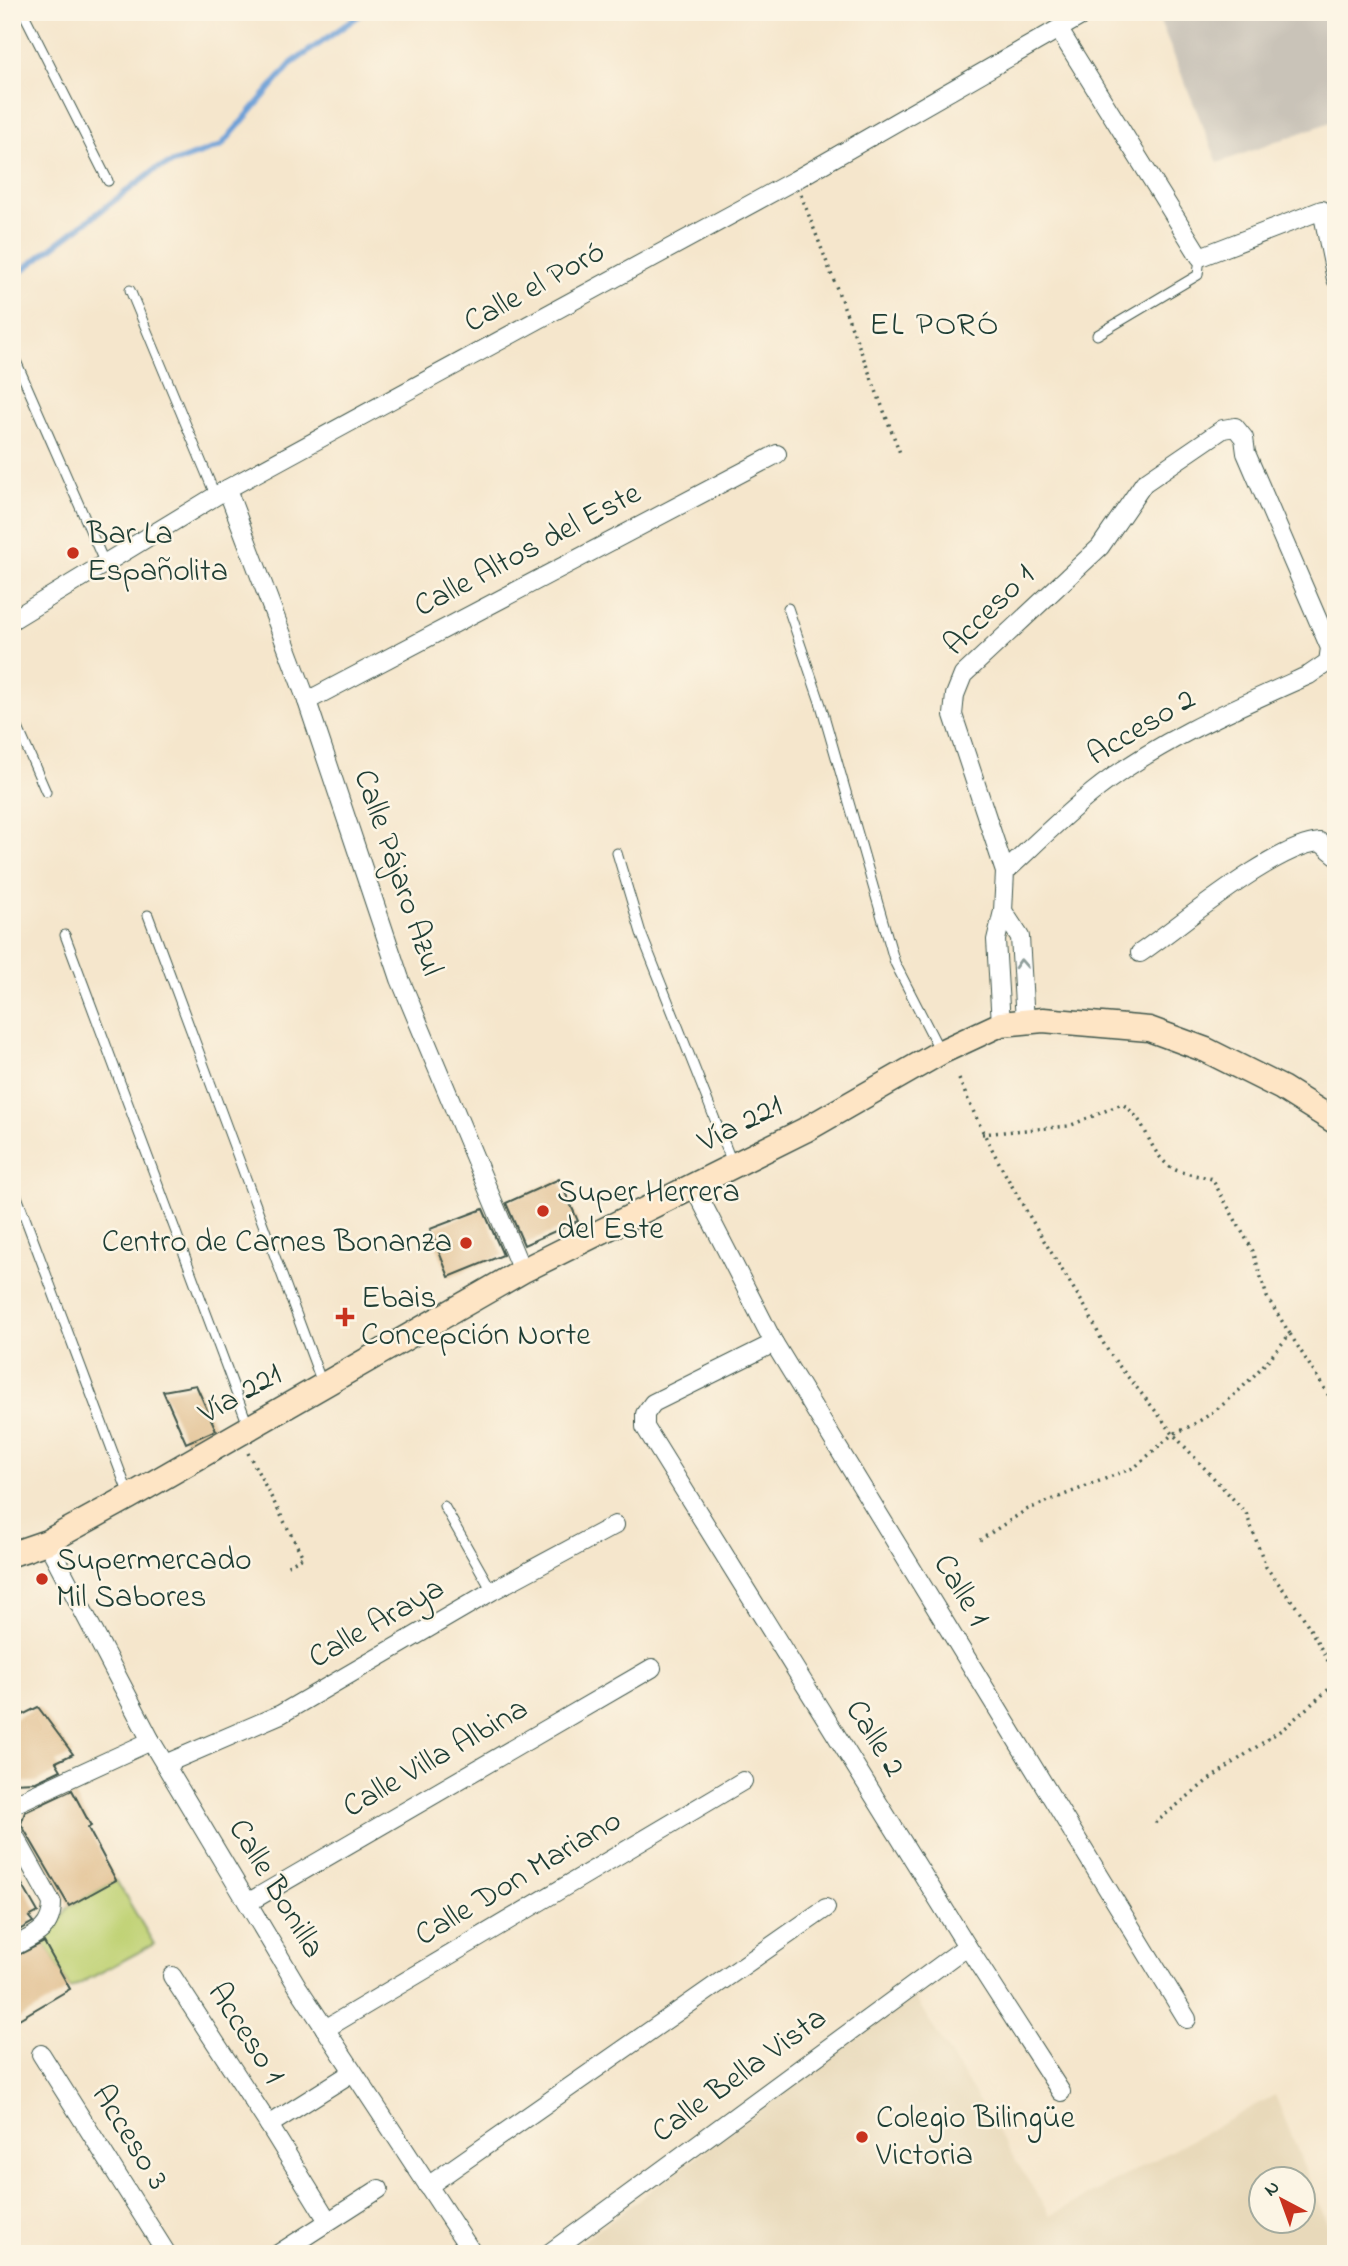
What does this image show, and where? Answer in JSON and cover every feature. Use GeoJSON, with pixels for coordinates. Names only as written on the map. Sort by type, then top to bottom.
{"type":"FeatureCollection","features":[{"type":"Feature","properties":{"kind":"main road","name":"Vía 221"},"geometry":{"type":"LineString","coordinates":[[12,1554],[47,1542],[129,1497],[522,1271],[734,1167],[941,1052],[1013,1023],[1055,1021],[1149,1029],[1206,1050],[1282,1088],[1336,1122]]}},
{"type":"Feature","properties":{"kind":"street","name":"Calle el Poró"},"geometry":{"type":"LineString","coordinates":[[12,620],[221,493],[795,180],[1088,12]]}},
{"type":"Feature","properties":{"kind":"street"},"geometry":{"type":"LineString","coordinates":[[1059,30],[1200,257],[1329,209],[1336,279]]}},
{"type":"Feature","properties":{"kind":"street","name":"Acceso 1"},"geometry":{"type":"LineString","coordinates":[[1013,1023],[996,940],[1003,911],[1005,872],[953,715],[955,695],[963,675],[1100,547],[1144,483],[1223,429],[1236,427],[1244,438],[1246,453],[1330,649],[1328,662]]}},
{"type":"Feature","properties":{"kind":"street","name":"Calle Altos del Este"},"geometry":{"type":"LineString","coordinates":[[307,701],[777,454]]}},
{"type":"Feature","properties":{"kind":"street","name":"Calle Pájaro Azul"},"geometry":{"type":"LineString","coordinates":[[221,493],[307,701],[400,978],[522,1271]]}},
{"type":"Feature","properties":{"kind":"street","name":"Acceso 2"},"geometry":{"type":"LineString","coordinates":[[1005,872],[1092,793],[1120,773],[1180,736],[1309,675],[1328,662]]}},
{"type":"Feature","properties":{"kind":"street"},"geometry":{"type":"LineString","coordinates":[[1140,953],[1247,876],[1305,843],[1320,842],[1336,855]]}},
{"type":"Feature","properties":{"kind":"street","name":"Calle 1"},"geometry":{"type":"LineString","coordinates":[[694,1187],[774,1343],[1187,2020]]}},
{"type":"Feature","properties":{"kind":"street","name":"Calle 2"},"geometry":{"type":"LineString","coordinates":[[774,1343],[653,1403],[645,1414],[645,1427],[967,1946],[1061,2092]]}},
{"type":"Feature","properties":{"kind":"street","name":"Calle Araya"},"geometry":{"type":"LineString","coordinates":[[165,1764],[281,1714],[492,1591],[615,1525]]}},
{"type":"Feature","properties":{"kind":"street","name":"Calle Bonilla"},"geometry":{"type":"LineString","coordinates":[[47,1542],[151,1741],[325,2029],[473,2254]]}},
{"type":"Feature","properties":{"kind":"street","name":"Calle Villa Albina"},"geometry":{"type":"LineString","coordinates":[[249,1902],[652,1668]]}},
{"type":"Feature","properties":{"kind":"street"},"geometry":{"type":"LineString","coordinates":[[12,1805],[151,1741]]}},
{"type":"Feature","properties":{"kind":"street","name":"Calle Don Mariano"},"geometry":{"type":"LineString","coordinates":[[325,2029],[743,1781]]}},
{"type":"Feature","properties":{"kind":"street"},"geometry":{"type":"LineString","coordinates":[[12,1831],[52,1903],[52,1916],[44,1930],[12,1947]]}},
{"type":"Feature","properties":{"kind":"street"},"geometry":{"type":"LineString","coordinates":[[428,2186],[826,1908]]}},
{"type":"Feature","properties":{"kind":"street","name":"Calle Bella Vista"},"geometry":{"type":"LineString","coordinates":[[548,2254],[967,1946]]}},
{"type":"Feature","properties":{"kind":"street","name":"Acceso 1"},"geometry":{"type":"LineString","coordinates":[[172,1976],[328,2221]]}},
{"type":"Feature","properties":{"kind":"street","name":"Acceso 3"},"geometry":{"type":"LineString","coordinates":[[41,2054],[167,2254]]}},
{"type":"Feature","properties":{"kind":"street","name":"Acceso 1"},"geometry":{"type":"LineString","coordinates":[[269,2125],[353,2072]]}},
{"type":"Feature","properties":{"kind":"street"},"geometry":{"type":"LineString","coordinates":[[278,2254],[379,2189]]}},
{"type":"Feature","properties":{"kind":"lane"},"geometry":{"type":"LineString","coordinates":[[23,12],[108,181]]}},
{"type":"Feature","properties":{"kind":"lane"},"geometry":{"type":"LineString","coordinates":[[1097,335],[1198,275],[1200,257]]}},
{"type":"Feature","properties":{"kind":"lane"},"geometry":{"type":"LineString","coordinates":[[130,290],[221,493]]}},
{"type":"Feature","properties":{"kind":"lane"},"geometry":{"type":"LineString","coordinates":[[12,352],[105,564]]}},
{"type":"Feature","properties":{"kind":"lane"},"geometry":{"type":"LineString","coordinates":[[788,608],[821,705],[895,962],[941,1052]]}},
{"type":"Feature","properties":{"kind":"lane"},"geometry":{"type":"LineString","coordinates":[[12,714],[46,792]]}},
{"type":"Feature","properties":{"kind":"lane"},"geometry":{"type":"LineString","coordinates":[[617,853],[641,933],[734,1167]]}},
{"type":"Feature","properties":{"kind":"lane"},"geometry":{"type":"LineString","coordinates":[[148,915],[323,1386]]}},
{"type":"Feature","properties":{"kind":"lane"},"geometry":{"type":"LineString","coordinates":[[65,935],[244,1433]]}},
{"type":"Feature","properties":{"kind":"lane"},"geometry":{"type":"LineString","coordinates":[[12,1183],[129,1497]]}},
{"type":"Feature","properties":{"kind":"lane"},"geometry":{"type":"LineString","coordinates":[[444,1506],[492,1591]]}},
{"type":"Feature","properties":{"kind":"path"},"geometry":{"type":"LineString","coordinates":[[795,180],[900,453]]}},
{"type":"Feature","properties":{"kind":"path"},"geometry":{"type":"LineString","coordinates":[[959,1079],[982,1134],[1110,1353],[1145,1394],[1173,1434],[1246,1513],[1266,1567],[1301,1613],[1336,1675]]}},
{"type":"Feature","properties":{"kind":"path"},"geometry":{"type":"LineString","coordinates":[[982,1134],[1069,1126],[1122,1104],[1136,1113],[1154,1149],[1170,1168],[1212,1179],[1253,1251],[1267,1297],[1336,1407]]}},
{"type":"Feature","properties":{"kind":"path"},"geometry":{"type":"LineString","coordinates":[[980,1540],[1026,1510],[1135,1467],[1173,1434],[1202,1422],[1226,1404],[1290,1334]]}},
{"type":"Feature","properties":{"kind":"path"},"geometry":{"type":"LineString","coordinates":[[244,1433],[303,1557],[286,1566]]}},
{"type":"Feature","properties":{"kind":"path"},"geometry":{"type":"LineString","coordinates":[[1156,1823],[1208,1781],[1284,1728],[1336,1683]]}},
{"type":"Feature","properties":{"kind":"shaded area"},"geometry":{"type":"Polygon","coordinates":[[[1156,12],[1336,12],[1336,120],[1218,163],[1156,12]]]}},
{"type":"Feature","properties":{"kind":"shaded area","name":"Colegio Bilingüe Victoria"},"geometry":{"type":"Polygon","coordinates":[[[914,1996],[1050,2216],[1275,2095],[1303,2164],[1246,2164],[1246,2234],[1316,2234],[1316,2196],[1336,2245],[1336,2254],[565,2254],[914,1996]]]}},
{"type":"Feature","properties":{"kind":"green space"},"geometry":{"type":"Polygon","coordinates":[[[116,1880],[154,1944],[70,1989],[44,1943],[69,1906],[116,1880]]]}},
{"type":"Feature","properties":{"kind":"building","name":"Super Herrera del Este"},"geometry":{"type":"Polygon","coordinates":[[[559,1179],[578,1221],[524,1245],[506,1203],[559,1179]]]}},
{"type":"Feature","properties":{"kind":"building","name":"Centro de Carnes Bonanza"},"geometry":{"type":"Polygon","coordinates":[[[483,1209],[503,1255],[449,1277],[430,1229],[483,1209]]]}},
{"type":"Feature","properties":{"kind":"building"},"geometry":{"type":"Polygon","coordinates":[[[196,1385],[216,1430],[186,1443],[163,1391],[196,1385]]]}},
{"type":"Feature","properties":{"kind":"building"},"geometry":{"type":"Polygon","coordinates":[[[38,1707],[73,1754],[56,1762],[61,1770],[36,1782],[12,1783],[12,1720],[38,1707]]]}},
{"type":"Feature","properties":{"kind":"building"},"geometry":{"type":"Polygon","coordinates":[[[72,1790],[91,1826],[88,1828],[116,1880],[69,1906],[21,1824],[25,1812],[72,1790]]]}},
{"type":"Feature","properties":{"kind":"building"},"geometry":{"type":"Polygon","coordinates":[[[12,1867],[38,1912],[29,1917],[33,1922],[12,1934],[12,1867]]]}},
{"type":"Feature","properties":{"kind":"building"},"geometry":{"type":"Polygon","coordinates":[[[44,1942],[70,1989],[12,2023],[12,1958],[44,1942]]]}},
{"type":"Feature","properties":{"kind":"waterway"},"geometry":{"type":"LineString","coordinates":[[12,278],[156,169],[221,146],[292,63],[364,12]]}},
{"type":"Feature","properties":{"kind":"place","name":"Bar La Españolita"},"geometry":{"type":"Point","coordinates":[73,553]}},
{"type":"Feature","properties":{"kind":"place","name":"Super Herrera del Este"},"geometry":{"type":"Point","coordinates":[543,1211]}},
{"type":"Feature","properties":{"kind":"place","name":"Centro de Carnes Bonanza"},"geometry":{"type":"Point","coordinates":[466,1243]}},
{"type":"Feature","properties":{"kind":"place","name":"Ebais Concepción Norte"},"geometry":{"type":"Point","coordinates":[345,1317]}},
{"type":"Feature","properties":{"kind":"place","name":"Supermercado Mil Sabores"},"geometry":{"type":"Point","coordinates":[42,1579]}},
{"type":"Feature","properties":{"kind":"place","name":"Colegio Bilingüe Victoria"},"geometry":{"type":"Point","coordinates":[862,2137]}},
{"type":"Feature","properties":{"kind":"district","name":"EL PORÓ"},"geometry":{"type":"Point","coordinates":[935,326]}}]}
